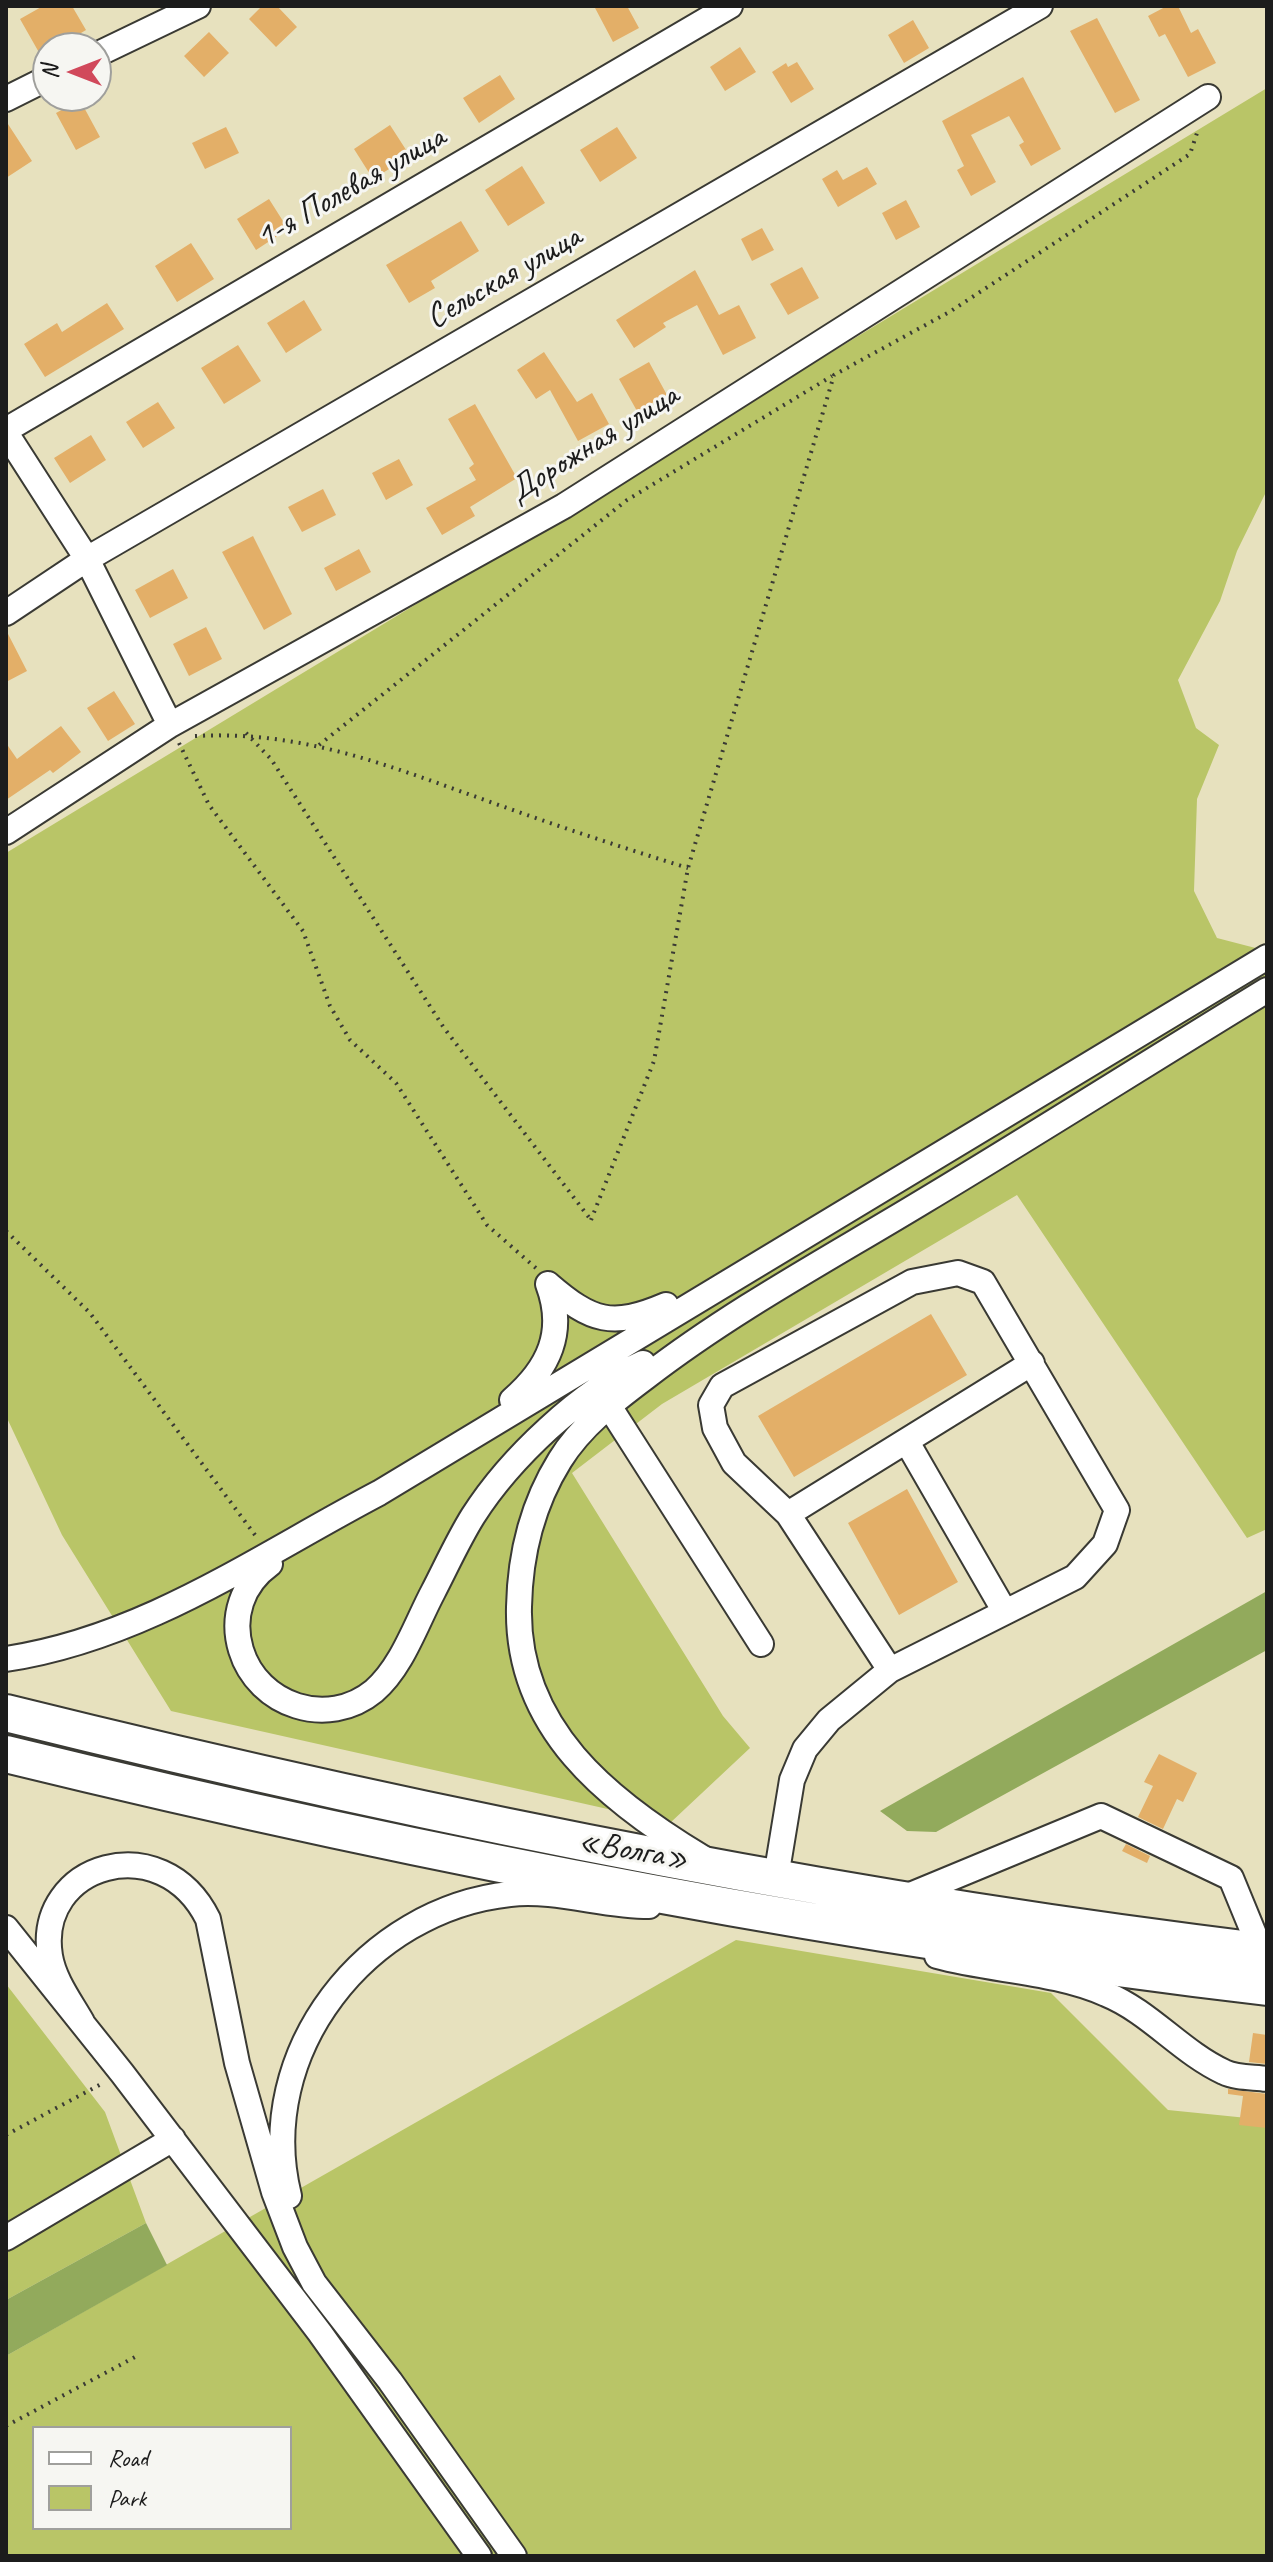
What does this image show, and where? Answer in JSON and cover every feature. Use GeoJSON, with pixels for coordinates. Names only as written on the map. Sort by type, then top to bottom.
{"type":"FeatureCollection","features":[{"type":"Feature","properties":{"kind":"highway","name":"«Волга»"},"geometry":{"type":"LineString","coordinates":[[6,1713],[378,1801],[715,1866],[903,1898],[1264,1951]]}},
{"type":"Feature","properties":{"kind":"highway","name":"«Волга»"},"geometry":{"type":"LineString","coordinates":[[6,1754],[371,1840],[715,1907],[851,1931],[1077,1964],[1267,1987]]}},
{"type":"Feature","properties":{"kind":"street"},"geometry":{"type":"LineString","coordinates":[[112,47],[198,6]]}},
{"type":"Feature","properties":{"kind":"street","name":"1-я Полевая улица"},"geometry":{"type":"LineString","coordinates":[[6,431],[730,6]]}},
{"type":"Feature","properties":{"kind":"street","name":"Сельская улица"},"geometry":{"type":"LineString","coordinates":[[6,613],[87,559],[1040,6]]}},
{"type":"Feature","properties":{"kind":"street"},"geometry":{"type":"LineString","coordinates":[[6,99],[32,86]]}},
{"type":"Feature","properties":{"kind":"street","name":"Дорожная улица"},"geometry":{"type":"LineString","coordinates":[[6,832],[170,725],[564,506],[1208,97]]}},
{"type":"Feature","properties":{"kind":"street"},"geometry":{"type":"LineString","coordinates":[[6,431],[87,559],[170,725]]}},
{"type":"Feature","properties":{"kind":"street"},"geometry":{"type":"LineString","coordinates":[[1267,957],[379,1493],[266,1567],[248,1585],[239,1606],[237,1628],[241,1652],[254,1676],[270,1693],[289,1705],[330,1709],[351,1704],[374,1691],[393,1667],[473,1517],[527,1450],[567,1414],[631,1368],[695,1339],[1267,990]]}},
{"type":"Feature","properties":{"kind":"street"},"geometry":{"type":"LineString","coordinates":[[548,1284],[586,1314],[620,1320],[638,1317],[753,1268]]}},
{"type":"Feature","properties":{"kind":"street"},"geometry":{"type":"LineString","coordinates":[[776,1877],[792,1780],[805,1749],[859,1691],[890,1670],[1075,1577],[1105,1544],[1117,1510],[983,1282],[958,1273],[912,1282],[722,1386],[711,1405],[715,1428],[734,1463],[788,1514],[890,1670]]}},
{"type":"Feature","properties":{"kind":"street"},"geometry":{"type":"LineString","coordinates":[[465,1441],[533,1382],[546,1364],[554,1344],[556,1323],[555,1303],[548,1284]]}},
{"type":"Feature","properties":{"kind":"street"},"geometry":{"type":"LineString","coordinates":[[695,1339],[609,1406],[581,1433],[561,1459],[542,1492],[525,1542],[518,1630],[524,1665],[548,1725],[589,1776],[668,1837],[715,1866]]}},
{"type":"Feature","properties":{"kind":"street"},"geometry":{"type":"LineString","coordinates":[[788,1514],[1032,1363]]}},
{"type":"Feature","properties":{"kind":"street"},"geometry":{"type":"LineString","coordinates":[[609,1406],[761,1644]]}},
{"type":"Feature","properties":{"kind":"street"},"geometry":{"type":"LineString","coordinates":[[907,1442],[1005,1612]]}},
{"type":"Feature","properties":{"kind":"street"},"geometry":{"type":"LineString","coordinates":[[6,1659],[61,1649],[130,1627],[230,1577],[379,1493]]}},
{"type":"Feature","properties":{"kind":"street"},"geometry":{"type":"LineString","coordinates":[[903,1898],[1101,1816],[1231,1878],[1264,1951]]}},
{"type":"Feature","properties":{"kind":"street"},"geometry":{"type":"LineString","coordinates":[[82,2022],[55,1973],[50,1954],[49,1932],[64,1897],[80,1880],[115,1866],[148,1866],[170,1874],[199,1900],[208,1919],[237,2063],[285,2225],[314,2283],[461,2477],[514,2556]]}},
{"type":"Feature","properties":{"kind":"street"},"geometry":{"type":"LineString","coordinates":[[341,2315],[295,2219],[287,2191],[283,2142],[291,2081],[301,2050],[320,2011],[340,1984],[364,1960],[412,1924],[466,1902],[510,1894],[539,1893],[627,1906],[715,1907]]}},
{"type":"Feature","properties":{"kind":"street"},"geometry":{"type":"LineString","coordinates":[[6,1928],[122,2073],[320,2333],[479,2556]]}},
{"type":"Feature","properties":{"kind":"street"},"geometry":{"type":"LineString","coordinates":[[851,1931],[978,1967],[1075,1983],[1105,1993],[1130,2005],[1227,2074],[1267,2079]]}},
{"type":"Feature","properties":{"kind":"street"},"geometry":{"type":"LineString","coordinates":[[6,2238],[173,2139]]}},
{"type":"Feature","properties":{"kind":"path"},"geometry":{"type":"LineString","coordinates":[[319,745],[627,500],[834,375],[951,311],[1190,154],[1208,97]]}},
{"type":"Feature","properties":{"kind":"path"},"geometry":{"type":"LineString","coordinates":[[246,733],[271,759],[444,1028],[591,1220],[654,1061],[688,868],[834,375]]}},
{"type":"Feature","properties":{"kind":"path"},"geometry":{"type":"LineString","coordinates":[[548,1284],[532,1262],[487,1225],[396,1083],[350,1040],[330,1006],[303,931],[209,805],[176,737],[246,733],[357,754],[688,868]]}},
{"type":"Feature","properties":{"kind":"path"},"geometry":{"type":"LineString","coordinates":[[6,1231],[90,1313],[269,1554]]}},
{"type":"Feature","properties":{"kind":"path"},"geometry":{"type":"LineString","coordinates":[[6,2135],[122,2073]]}},
{"type":"Feature","properties":{"kind":"path"},"geometry":{"type":"LineString","coordinates":[[6,2426],[135,2357]]}},
{"type":"Feature","properties":{"kind":"green space"},"geometry":{"type":"Polygon","coordinates":[[[1267,88],[1267,490],[1237,551],[1220,601],[1178,680],[1196,728],[1219,745],[1197,799],[1194,891],[1217,938],[1267,951],[1267,1529],[1247,1538],[1017,1195],[662,1404],[572,1473],[723,1716],[750,1748],[670,1823],[171,1711],[62,1535],[6,1416],[6,853],[1267,88]]]}},
{"type":"Feature","properties":{"kind":"green space"},"geometry":{"type":"Polygon","coordinates":[[[1267,1591],[1267,1650],[936,1832],[907,1831],[880,1811],[1267,1591]]]}},
{"type":"Feature","properties":{"kind":"green space"},"geometry":{"type":"Polygon","coordinates":[[[736,1940],[1051,1993],[1168,2110],[1267,2120],[1267,2556],[6,2556],[6,2356],[736,1940]]]}},
{"type":"Feature","properties":{"kind":"green space"},"geometry":{"type":"Polygon","coordinates":[[[6,1984],[105,2112],[146,2223],[6,2300],[6,1984]]]}},
{"type":"Feature","properties":{"kind":"green space"},"geometry":{"type":"Polygon","coordinates":[[[146,2223],[167,2265],[6,2356],[6,2300],[146,2223]]]}},
{"type":"Feature","properties":{"kind":"building"},"geometry":{"type":"Polygon","coordinates":[[[43,6],[72,6],[86,30],[32,32],[32,40],[20,19],[43,6]]]}},
{"type":"Feature","properties":{"kind":"building"},"geometry":{"type":"Polygon","coordinates":[[[262,6],[277,6],[297,27],[276,47],[249,19],[262,6]]]}},
{"type":"Feature","properties":{"kind":"building"},"geometry":{"type":"Polygon","coordinates":[[[594,6],[627,6],[639,28],[613,42],[594,6]]]}},
{"type":"Feature","properties":{"kind":"building"},"geometry":{"type":"Polygon","coordinates":[[[1167,6],[1178,6],[1191,33],[1198,29],[1216,63],[1188,77],[1165,34],[1159,37],[1148,16],[1167,6]]]}},
{"type":"Feature","properties":{"kind":"building"},"geometry":{"type":"Polygon","coordinates":[[[1097,18],[1140,100],[1115,113],[1070,31],[1097,18]]]}},
{"type":"Feature","properties":{"kind":"building"},"geometry":{"type":"Polygon","coordinates":[[[913,20],[929,48],[904,63],[888,35],[913,20]]]}},
{"type":"Feature","properties":{"kind":"building"},"geometry":{"type":"Polygon","coordinates":[[[209,32],[229,53],[204,77],[184,56],[209,32]]]}},
{"type":"Feature","properties":{"kind":"building"},"geometry":{"type":"Polygon","coordinates":[[[740,47],[756,72],[725,91],[710,67],[740,47]]]}},
{"type":"Feature","properties":{"kind":"building"},"geometry":{"type":"Polygon","coordinates":[[[797,62],[814,89],[791,103],[772,72],[786,63],[788,67],[797,62]]]}},
{"type":"Feature","properties":{"kind":"building"},"geometry":{"type":"Polygon","coordinates":[[[500,75],[515,99],[479,123],[463,98],[500,75]]]}},
{"type":"Feature","properties":{"kind":"building"},"geometry":{"type":"Polygon","coordinates":[[[1023,77],[1061,149],[1031,166],[1019,145],[1024,142],[1009,116],[971,135],[996,182],[971,196],[957,170],[964,166],[942,121],[1023,77]]]}},
{"type":"Feature","properties":{"kind":"building"},"geometry":{"type":"Polygon","coordinates":[[[86,112],[100,137],[76,150],[56,113],[86,112]]]}},
{"type":"Feature","properties":{"kind":"building"},"geometry":{"type":"Polygon","coordinates":[[[6,121],[32,161],[6,178],[6,121]]]}},
{"type":"Feature","properties":{"kind":"building"},"geometry":{"type":"Polygon","coordinates":[[[390,125],[410,156],[373,179],[354,149],[390,125]]]}},
{"type":"Feature","properties":{"kind":"building"},"geometry":{"type":"Polygon","coordinates":[[[226,127],[239,153],[205,169],[192,143],[226,127]]]}},
{"type":"Feature","properties":{"kind":"building"},"geometry":{"type":"Polygon","coordinates":[[[617,127],[637,158],[600,182],[580,150],[617,127]]]}},
{"type":"Feature","properties":{"kind":"building"},"geometry":{"type":"Polygon","coordinates":[[[522,166],[545,203],[508,226],[485,190],[522,166]]]}},
{"type":"Feature","properties":{"kind":"building"},"geometry":{"type":"Polygon","coordinates":[[[867,167],[877,184],[838,207],[822,179],[837,170],[843,180],[867,167]]]}},
{"type":"Feature","properties":{"kind":"building"},"geometry":{"type":"Polygon","coordinates":[[[269,199],[288,229],[256,250],[237,219],[269,199]]]}},
{"type":"Feature","properties":{"kind":"building"},"geometry":{"type":"Polygon","coordinates":[[[906,200],[920,227],[896,240],[882,213],[906,200]]]}},
{"type":"Feature","properties":{"kind":"building"},"geometry":{"type":"Polygon","coordinates":[[[461,221],[479,251],[431,281],[435,288],[409,303],[386,265],[461,221]]]}},
{"type":"Feature","properties":{"kind":"building"},"geometry":{"type":"Polygon","coordinates":[[[762,228],[774,250],[752,261],[741,239],[762,228]]]}},
{"type":"Feature","properties":{"kind":"building"},"geometry":{"type":"Polygon","coordinates":[[[191,243],[214,279],[177,302],[155,266],[191,243]]]}},
{"type":"Feature","properties":{"kind":"building"},"geometry":{"type":"Polygon","coordinates":[[[802,267],[819,298],[788,315],[770,284],[802,267]]]}},
{"type":"Feature","properties":{"kind":"building"},"geometry":{"type":"Polygon","coordinates":[[[695,270],[719,315],[739,305],[756,338],[723,355],[697,305],[663,323],[666,327],[634,348],[616,320],[695,270]]]}},
{"type":"Feature","properties":{"kind":"building"},"geometry":{"type":"Polygon","coordinates":[[[304,300],[322,330],[286,353],[267,323],[304,300]]]}},
{"type":"Feature","properties":{"kind":"building"},"geometry":{"type":"Polygon","coordinates":[[[107,303],[124,329],[45,377],[24,344],[57,323],[62,332],[107,303]]]}},
{"type":"Feature","properties":{"kind":"building"},"geometry":{"type":"Polygon","coordinates":[[[238,345],[261,381],[224,404],[201,368],[238,345]]]}},
{"type":"Feature","properties":{"kind":"building"},"geometry":{"type":"Polygon","coordinates":[[[544,352],[577,402],[592,393],[609,424],[578,441],[550,390],[536,399],[517,370],[544,352]]]}},
{"type":"Feature","properties":{"kind":"building"},"geometry":{"type":"Polygon","coordinates":[[[649,362],[667,395],[637,411],[619,379],[649,362]]]}},
{"type":"Feature","properties":{"kind":"building"},"geometry":{"type":"Polygon","coordinates":[[[158,402],[175,428],[143,448],[126,422],[158,402]]]}},
{"type":"Feature","properties":{"kind":"building"},"geometry":{"type":"Polygon","coordinates":[[[475,404],[517,478],[470,507],[475,516],[442,535],[426,508],[476,480],[469,468],[474,464],[448,419],[475,404]]]}},
{"type":"Feature","properties":{"kind":"building"},"geometry":{"type":"Polygon","coordinates":[[[91,435],[106,460],[70,483],[54,458],[91,435]]]}},
{"type":"Feature","properties":{"kind":"building"},"geometry":{"type":"Polygon","coordinates":[[[399,459],[413,485],[386,500],[372,473],[399,459]]]}},
{"type":"Feature","properties":{"kind":"building"},"geometry":{"type":"Polygon","coordinates":[[[323,489],[336,515],[302,532],[288,507],[323,489]]]}},
{"type":"Feature","properties":{"kind":"building"},"geometry":{"type":"Polygon","coordinates":[[[253,536],[292,614],[264,630],[222,552],[253,536]]]}},
{"type":"Feature","properties":{"kind":"building"},"geometry":{"type":"Polygon","coordinates":[[[359,549],[371,572],[336,591],[324,568],[359,549]]]}},
{"type":"Feature","properties":{"kind":"building"},"geometry":{"type":"Polygon","coordinates":[[[173,569],[188,598],[150,618],[135,590],[173,569]]]}},
{"type":"Feature","properties":{"kind":"building"},"geometry":{"type":"Polygon","coordinates":[[[206,627],[222,659],[189,676],[173,644],[206,627]]]}},
{"type":"Feature","properties":{"kind":"building"},"geometry":{"type":"Polygon","coordinates":[[[6,630],[27,671],[6,682],[6,630]]]}},
{"type":"Feature","properties":{"kind":"building"},"geometry":{"type":"Polygon","coordinates":[[[114,691],[135,724],[108,741],[87,708],[114,691]]]}},
{"type":"Feature","properties":{"kind":"building"},"geometry":{"type":"Polygon","coordinates":[[[61,726],[81,752],[53,773],[50,770],[6,800],[6,743],[17,759],[61,726]]]}},
{"type":"Feature","properties":{"kind":"building"},"geometry":{"type":"Polygon","coordinates":[[[931,1314],[967,1375],[794,1477],[758,1416],[931,1314]]]}},
{"type":"Feature","properties":{"kind":"building"},"geometry":{"type":"Polygon","coordinates":[[[907,1489],[958,1582],[899,1615],[848,1523],[907,1489]]]}},
{"type":"Feature","properties":{"kind":"building"},"geometry":{"type":"Polygon","coordinates":[[[1159,1754],[1197,1773],[1183,1802],[1177,1799],[1163,1829],[1138,1817],[1153,1786],[1144,1782],[1159,1754]]]}},
{"type":"Feature","properties":{"kind":"building"},"geometry":{"type":"Polygon","coordinates":[[[1126,1844],[1150,1856],[1147,1863],[1122,1851],[1126,1844]]]}},
{"type":"Feature","properties":{"kind":"building"},"geometry":{"type":"Polygon","coordinates":[[[1253,2033],[1267,2035],[1267,2064],[1249,2062],[1253,2033]]]}},
{"type":"Feature","properties":{"kind":"building"},"geometry":{"type":"Polygon","coordinates":[[[1228,2089],[1267,2094],[1267,2128],[1239,2125],[1243,2096],[1228,2094],[1228,2089]]]}}]}
